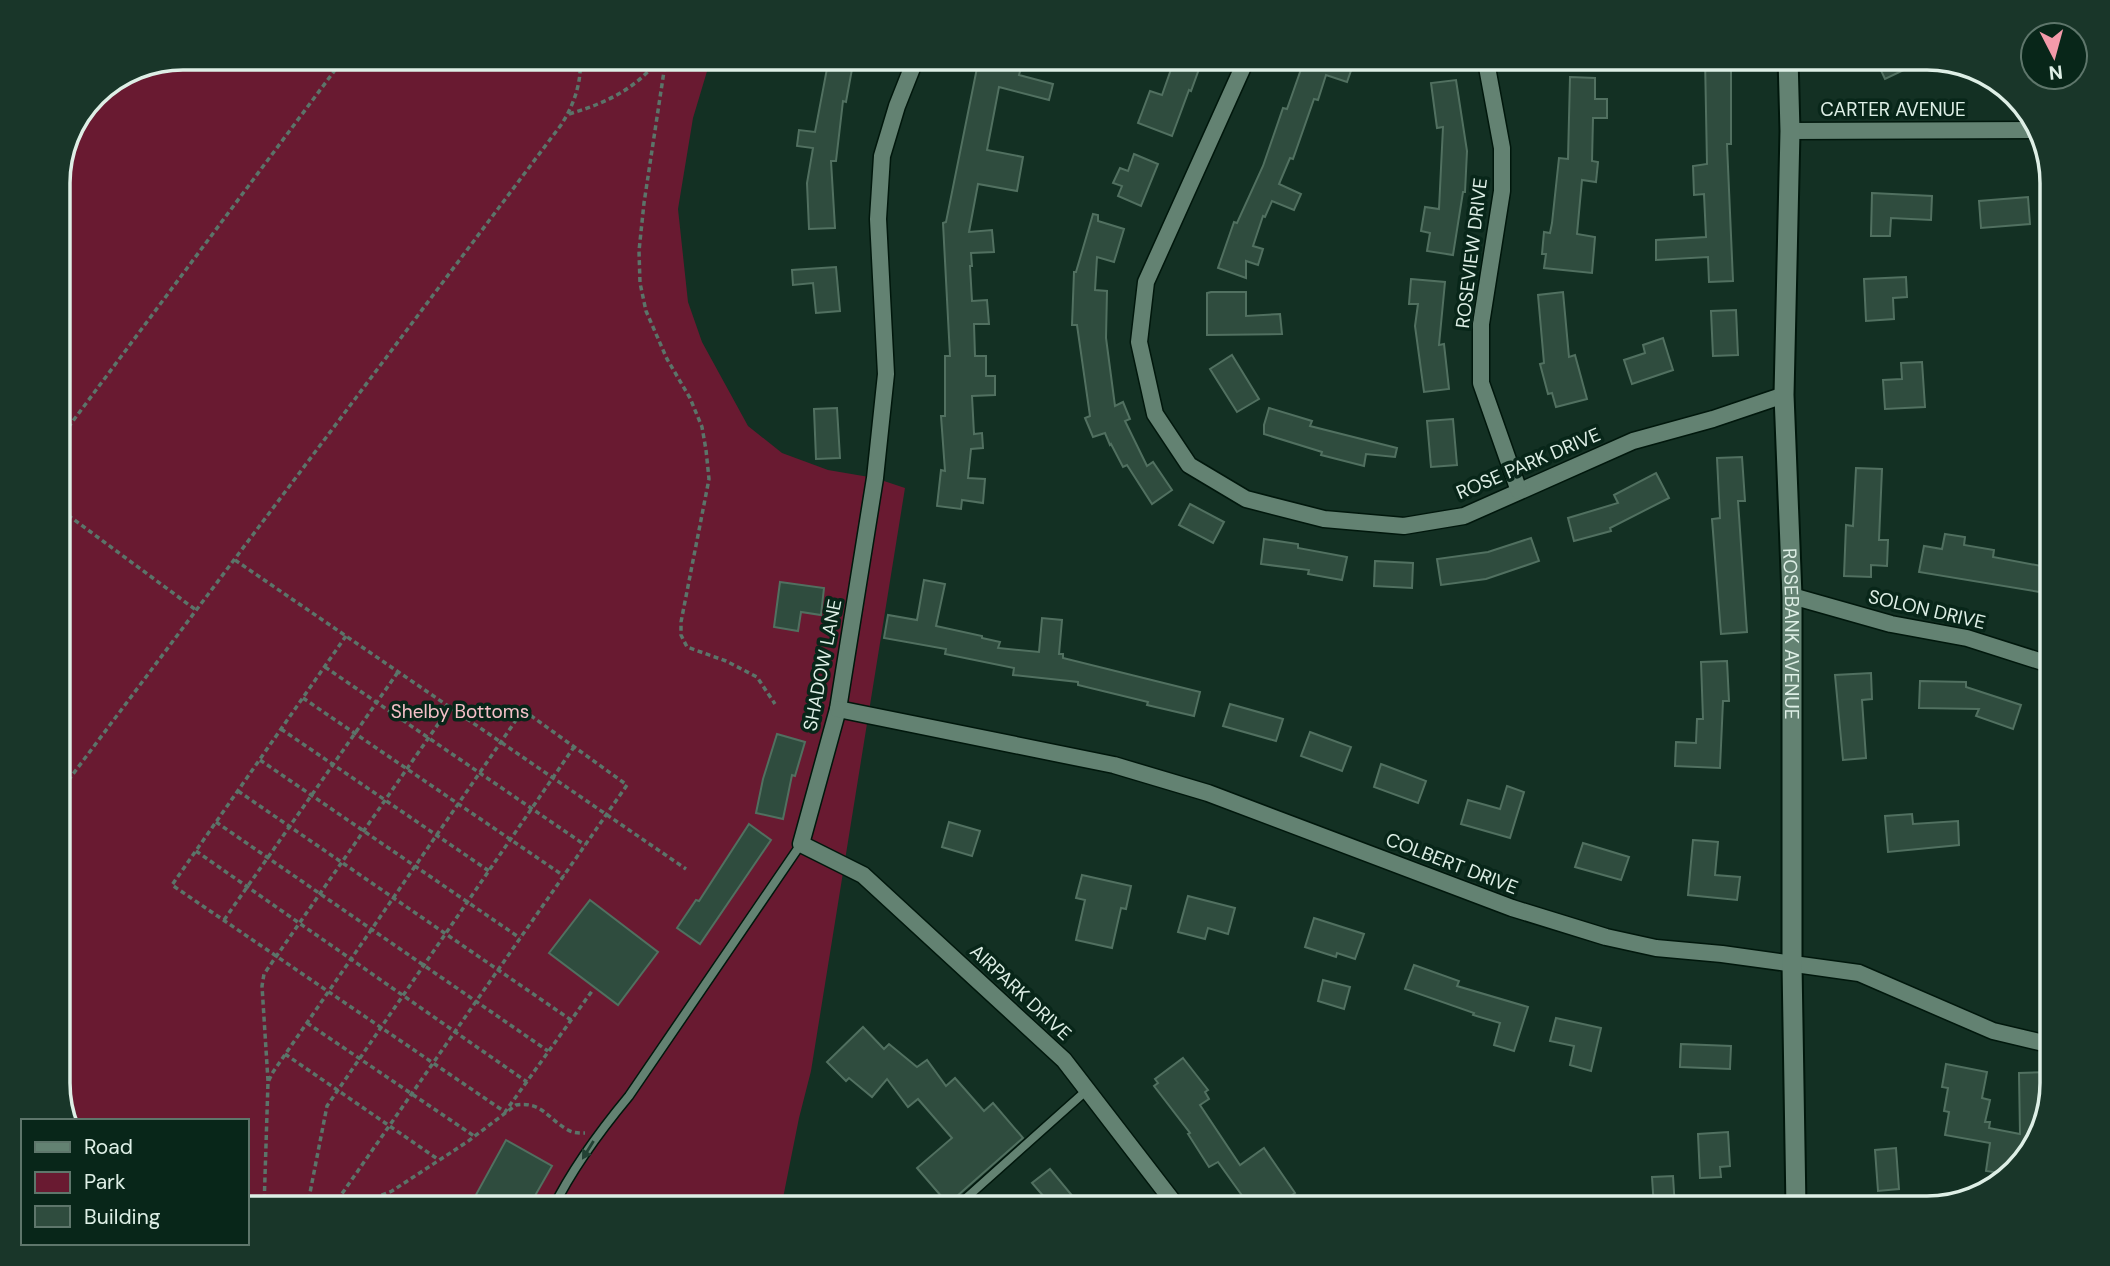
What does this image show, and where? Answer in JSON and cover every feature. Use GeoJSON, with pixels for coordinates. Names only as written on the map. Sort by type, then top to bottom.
{"type":"FeatureCollection","features":[{"type":"Feature","properties":{"kind":"street","name":"SHADOW LANE"},"geometry":{"type":"LineString","coordinates":[[801,844],[838,709],[875,478],[886,374],[878,219],[882,156],[911,70]]}},
{"type":"Feature","properties":{"kind":"street","name":"ROSE PARK DRIVE"},"geometry":{"type":"LineString","coordinates":[[1242,70],[1146,282],[1139,342],[1155,414],[1189,465],[1246,499],[1324,519],[1404,526],[1464,516],[1633,441],[1713,419],[1784,395]]}},
{"type":"Feature","properties":{"kind":"street","name":"ROSEVIEW DRIVE"},"geometry":{"type":"LineString","coordinates":[[1488,70],[1502,148],[1503,191],[1481,324],[1481,383],[1520,491]]}},
{"type":"Feature","properties":{"kind":"street","name":"ROSEBANK AVENUE"},"geometry":{"type":"LineString","coordinates":[[1788,70],[1790,131],[1784,395],[1791,596],[1796,1196]]}},
{"type":"Feature","properties":{"kind":"street","name":"CARTER AVENUE"},"geometry":{"type":"LineString","coordinates":[[1790,131],[2026,130]]}},
{"type":"Feature","properties":{"kind":"street","name":"SOLON DRIVE"},"geometry":{"type":"LineString","coordinates":[[1791,596],[1891,624],[1967,638],[2040,661]]}},
{"type":"Feature","properties":{"kind":"street","name":"COLBERT DRIVE"},"geometry":{"type":"LineString","coordinates":[[838,709],[1114,765],[1193,789],[1512,908],[1606,937],[1656,947],[1859,973],[1993,1031],[2040,1042]]}},
{"type":"Feature","properties":{"kind":"street","name":"AIRPARK DRIVE"},"geometry":{"type":"LineString","coordinates":[[801,844],[863,875],[1064,1060],[1169,1196]]}},
{"type":"Feature","properties":{"kind":"lane","name":"SHADOW LANE"},"geometry":{"type":"LineString","coordinates":[[559,1196],[597,1135],[629,1096],[801,844]]}},
{"type":"Feature","properties":{"kind":"lane"},"geometry":{"type":"LineString","coordinates":[[968,1196],[1087,1090]]}},
{"type":"Feature","properties":{"kind":"path"},"geometry":{"type":"LineString","coordinates":[[70,425],[335,70]]}},
{"type":"Feature","properties":{"kind":"path"},"geometry":{"type":"LineString","coordinates":[[70,778],[568,114],[577,90],[579,70]]}},
{"type":"Feature","properties":{"kind":"path"},"geometry":{"type":"LineString","coordinates":[[568,114],[598,106],[614,98],[649,70]]}},
{"type":"Feature","properties":{"kind":"path"},"geometry":{"type":"LineString","coordinates":[[664,70],[644,203],[639,251],[640,283],[646,311],[702,427],[709,480],[681,622],[681,635],[687,647],[726,661],[757,677],[775,704]]}},
{"type":"Feature","properties":{"kind":"path"},"geometry":{"type":"LineString","coordinates":[[70,517],[196,610]]}},
{"type":"Feature","properties":{"kind":"path"},"geometry":{"type":"LineString","coordinates":[[234,560],[686,869]]}},
{"type":"Feature","properties":{"kind":"path"},"geometry":{"type":"LineString","coordinates":[[346,636],[172,885],[505,1112]]}},
{"type":"Feature","properties":{"kind":"path"},"geometry":{"type":"LineString","coordinates":[[325,667],[585,845]]}},
{"type":"Feature","properties":{"kind":"path"},"geometry":{"type":"LineString","coordinates":[[224,920],[398,672]]}},
{"type":"Feature","properties":{"kind":"path"},"geometry":{"type":"LineString","coordinates":[[303,698],[564,876]]}},
{"type":"Feature","properties":{"kind":"path"},"geometry":{"type":"LineString","coordinates":[[264,1196],[268,1082],[262,986],[264,974],[450,707]]}},
{"type":"Feature","properties":{"kind":"path"},"geometry":{"type":"LineString","coordinates":[[268,1082],[523,710],[627,785],[340,1196]]}},
{"type":"Feature","properties":{"kind":"path"},"geometry":{"type":"LineString","coordinates":[[281,729],[489,871]]}},
{"type":"Feature","properties":{"kind":"path"},"geometry":{"type":"LineString","coordinates":[[309,1196],[327,1106],[574,747]]}},
{"type":"Feature","properties":{"kind":"path"},"geometry":{"type":"LineString","coordinates":[[260,760],[520,939]]}},
{"type":"Feature","properties":{"kind":"path"},"geometry":{"type":"LineString","coordinates":[[238,791],[570,1020]]}},
{"type":"Feature","properties":{"kind":"path"},"geometry":{"type":"LineString","coordinates":[[216,822],[548,1051]]}},
{"type":"Feature","properties":{"kind":"path"},"geometry":{"type":"LineString","coordinates":[[196,851],[527,1082]]}},
{"type":"Feature","properties":{"kind":"path"},"geometry":{"type":"LineString","coordinates":[[505,1112],[592,991]]}},
{"type":"Feature","properties":{"kind":"path"},"geometry":{"type":"LineString","coordinates":[[307,1023],[474,1136]]}},
{"type":"Feature","properties":{"kind":"path"},"geometry":{"type":"LineString","coordinates":[[285,1054],[439,1160]]}},
{"type":"Feature","properties":{"kind":"path"},"geometry":{"type":"LineString","coordinates":[[380,1196],[392,1191],[439,1160],[516,1105],[531,1105],[540,1109],[570,1132],[597,1135]]}},
{"type":"Feature","properties":{"kind":"green space","name":"Shelby Bottoms"},"geometry":{"type":"Polygon","coordinates":[[[183,70],[707,70],[693,118],[678,209],[688,302],[702,342],[748,426],[782,453],[828,470],[875,478],[905,488],[811,1071],[783,1196],[248,1196],[248,1119],[76,1119],[70,1091],[70,175],[74,153],[93,114],[108,98],[126,85],[146,76],[183,70]]]}},
{"type":"Feature","properties":{"kind":"building"},"geometry":{"type":"Polygon","coordinates":[[[827,70],[852,70],[846,102],[843,101],[836,161],[831,161],[835,228],[809,229],[807,183],[813,148],[797,146],[799,130],[815,132],[827,70]]]}},
{"type":"Feature","properties":{"kind":"building"},"geometry":{"type":"Polygon","coordinates":[[[977,70],[1020,70],[1019,75],[1053,84],[1049,100],[999,87],[987,150],[1023,157],[1017,191],[978,184],[969,232],[992,230],[994,252],[971,253],[972,301],[987,300],[989,324],[974,324],[975,356],[986,356],[986,376],[995,376],[995,395],[972,396],[974,434],[982,433],[983,448],[971,449],[968,478],[985,479],[983,503],[962,500],[961,509],[937,506],[941,470],[945,471],[941,416],[945,416],[945,356],[950,356],[943,223],[946,222],[977,70]]]}},
{"type":"Feature","properties":{"kind":"building"},"geometry":{"type":"Polygon","coordinates":[[[1171,70],[1199,70],[1172,136],[1138,123],[1150,91],[1162,95],[1171,70]]]}},
{"type":"Feature","properties":{"kind":"building"},"geometry":{"type":"Polygon","coordinates":[[[1301,70],[1351,70],[1347,82],[1326,75],[1318,100],[1314,99],[1293,159],[1290,158],[1279,184],[1301,194],[1294,210],[1272,201],[1265,217],[1263,216],[1253,246],[1263,249],[1258,265],[1246,261],[1246,278],[1218,268],[1234,222],[1237,223],[1263,166],[1283,108],[1287,109],[1301,70]]]}},
{"type":"Feature","properties":{"kind":"building"},"geometry":{"type":"Polygon","coordinates":[[[1705,70],[1731,70],[1731,144],[1727,144],[1733,281],[1709,282],[1708,257],[1656,260],[1656,240],[1706,237],[1704,194],[1694,195],[1693,166],[1707,164],[1705,70]]]}},
{"type":"Feature","properties":{"kind":"building"},"geometry":{"type":"Polygon","coordinates":[[[1881,70],[1904,70],[1885,79],[1881,70]]]}},
{"type":"Feature","properties":{"kind":"building"},"geometry":{"type":"Polygon","coordinates":[[[1570,77],[1595,78],[1595,99],[1607,99],[1607,118],[1593,118],[1592,161],[1598,162],[1596,182],[1582,180],[1577,234],[1595,237],[1592,273],[1544,268],[1546,254],[1542,254],[1544,232],[1550,233],[1552,223],[1559,158],[1568,159],[1570,77]]]}},
{"type":"Feature","properties":{"kind":"building"},"geometry":{"type":"Polygon","coordinates":[[[1456,80],[1467,151],[1465,192],[1453,255],[1427,251],[1430,233],[1421,231],[1425,207],[1439,209],[1443,127],[1437,128],[1431,83],[1456,80]]]}},
{"type":"Feature","properties":{"kind":"building"},"geometry":{"type":"Polygon","coordinates":[[[1134,154],[1158,164],[1141,206],[1118,196],[1122,186],[1113,183],[1120,168],[1128,171],[1134,154]]]}},
{"type":"Feature","properties":{"kind":"building"},"geometry":{"type":"Polygon","coordinates":[[[1872,193],[1932,196],[1931,220],[1891,218],[1890,236],[1871,236],[1872,193]]]}},
{"type":"Feature","properties":{"kind":"building"},"geometry":{"type":"Polygon","coordinates":[[[2028,197],[2030,224],[1981,228],[1979,201],[2028,197]]]}},
{"type":"Feature","properties":{"kind":"building"},"geometry":{"type":"Polygon","coordinates":[[[1093,214],[1098,215],[1098,221],[1124,229],[1114,262],[1097,257],[1095,290],[1107,291],[1106,338],[1115,406],[1123,402],[1130,419],[1125,421],[1147,466],[1153,462],[1172,490],[1152,504],[1127,465],[1123,467],[1105,433],[1093,437],[1085,418],[1090,416],[1077,325],[1072,325],[1074,272],[1093,214]]]}},
{"type":"Feature","properties":{"kind":"building"},"geometry":{"type":"Polygon","coordinates":[[[836,267],[840,311],[816,313],[813,283],[793,285],[792,270],[836,267]]]}},
{"type":"Feature","properties":{"kind":"building"},"geometry":{"type":"Polygon","coordinates":[[[1906,277],[1907,297],[1893,298],[1894,319],[1866,321],[1864,279],[1906,277]]]}},
{"type":"Feature","properties":{"kind":"building"},"geometry":{"type":"Polygon","coordinates":[[[1411,279],[1445,282],[1439,345],[1444,344],[1449,389],[1424,392],[1415,326],[1418,304],[1409,304],[1411,279]]]}},
{"type":"Feature","properties":{"kind":"building"},"geometry":{"type":"Polygon","coordinates":[[[1246,292],[1246,316],[1280,314],[1282,334],[1207,335],[1207,293],[1246,292]]]}},
{"type":"Feature","properties":{"kind":"building"},"geometry":{"type":"Polygon","coordinates":[[[1563,292],[1569,357],[1575,355],[1587,399],[1556,407],[1552,393],[1548,394],[1540,364],[1544,363],[1538,295],[1563,292]]]}},
{"type":"Feature","properties":{"kind":"building"},"geometry":{"type":"Polygon","coordinates":[[[1736,310],[1738,355],[1713,356],[1711,311],[1736,310]]]}},
{"type":"Feature","properties":{"kind":"building"},"geometry":{"type":"Polygon","coordinates":[[[1663,338],[1673,370],[1632,384],[1624,360],[1645,353],[1643,345],[1663,338]]]}},
{"type":"Feature","properties":{"kind":"building"},"geometry":{"type":"Polygon","coordinates":[[[1232,355],[1259,399],[1237,412],[1210,369],[1232,355]]]}},
{"type":"Feature","properties":{"kind":"building"},"geometry":{"type":"Polygon","coordinates":[[[1922,362],[1925,407],[1885,409],[1883,380],[1902,379],[1901,363],[1922,362]]]}},
{"type":"Feature","properties":{"kind":"building"},"geometry":{"type":"Polygon","coordinates":[[[837,408],[840,458],[816,459],[814,409],[837,408]]]}},
{"type":"Feature","properties":{"kind":"building"},"geometry":{"type":"Polygon","coordinates":[[[1269,408],[1312,421],[1310,426],[1397,448],[1395,457],[1366,454],[1364,466],[1321,455],[1322,452],[1264,434],[1269,408]]]}},
{"type":"Feature","properties":{"kind":"building"},"geometry":{"type":"Polygon","coordinates":[[[1453,419],[1457,465],[1431,467],[1427,421],[1453,419]]]}},
{"type":"Feature","properties":{"kind":"building"},"geometry":{"type":"Polygon","coordinates":[[[1742,457],[1745,501],[1738,501],[1747,632],[1721,634],[1712,519],[1720,518],[1717,458],[1742,457]]]}},
{"type":"Feature","properties":{"kind":"building"},"geometry":{"type":"Polygon","coordinates":[[[1856,468],[1882,469],[1879,540],[1888,540],[1887,566],[1871,565],[1871,577],[1844,576],[1846,525],[1853,526],[1856,468]]]}},
{"type":"Feature","properties":{"kind":"building"},"geometry":{"type":"Polygon","coordinates":[[[1656,473],[1669,498],[1610,528],[1611,531],[1574,541],[1568,518],[1618,503],[1614,495],[1656,473]]]}},
{"type":"Feature","properties":{"kind":"building"},"geometry":{"type":"Polygon","coordinates":[[[1190,504],[1224,522],[1213,543],[1179,525],[1190,504]]]}},
{"type":"Feature","properties":{"kind":"building"},"geometry":{"type":"Polygon","coordinates":[[[1945,534],[1965,537],[1964,545],[1994,550],[1993,557],[2040,566],[2040,592],[1919,572],[1924,546],[1942,549],[1945,534]]]}},
{"type":"Feature","properties":{"kind":"building"},"geometry":{"type":"Polygon","coordinates":[[[1531,538],[1539,561],[1486,579],[1441,585],[1437,559],[1488,552],[1531,538]]]}},
{"type":"Feature","properties":{"kind":"building"},"geometry":{"type":"Polygon","coordinates":[[[1264,539],[1298,544],[1298,548],[1347,557],[1342,580],[1308,574],[1309,570],[1261,564],[1264,539]]]}},
{"type":"Feature","properties":{"kind":"building"},"geometry":{"type":"Polygon","coordinates":[[[1375,561],[1413,563],[1412,588],[1374,586],[1375,561]]]}},
{"type":"Feature","properties":{"kind":"building"},"geometry":{"type":"Polygon","coordinates":[[[924,580],[945,584],[936,626],[1000,642],[998,648],[1039,652],[1042,618],[1062,620],[1059,654],[1063,654],[1063,658],[1200,692],[1194,716],[1078,685],[1078,682],[1013,675],[1014,668],[945,654],[946,649],[884,638],[888,615],[917,620],[924,580]]]}},
{"type":"Feature","properties":{"kind":"building"},"geometry":{"type":"Polygon","coordinates":[[[780,582],[824,588],[821,615],[801,612],[798,631],[774,627],[780,582]]]}},
{"type":"Feature","properties":{"kind":"building"},"geometry":{"type":"Polygon","coordinates":[[[1727,661],[1729,701],[1723,701],[1720,768],[1675,766],[1676,742],[1696,743],[1697,719],[1703,719],[1701,662],[1727,661]]]}},
{"type":"Feature","properties":{"kind":"building"},"geometry":{"type":"Polygon","coordinates":[[[1871,673],[1872,699],[1862,700],[1866,758],[1843,760],[1835,675],[1871,673]]]}},
{"type":"Feature","properties":{"kind":"building"},"geometry":{"type":"Polygon","coordinates":[[[1920,681],[1966,682],[1966,687],[2021,705],[2013,729],[1976,716],[1979,709],[1919,708],[1920,681]]]}},
{"type":"Feature","properties":{"kind":"building"},"geometry":{"type":"Polygon","coordinates":[[[1230,704],[1283,719],[1276,741],[1223,726],[1230,704]]]}},
{"type":"Feature","properties":{"kind":"building"},"geometry":{"type":"Polygon","coordinates":[[[1310,732],[1351,747],[1342,771],[1301,756],[1310,732]]]}},
{"type":"Feature","properties":{"kind":"building"},"geometry":{"type":"Polygon","coordinates":[[[777,734],[805,742],[795,776],[792,775],[783,819],[756,813],[777,734]]]}},
{"type":"Feature","properties":{"kind":"building"},"geometry":{"type":"Polygon","coordinates":[[[1381,764],[1426,781],[1418,803],[1374,787],[1381,764]]]}},
{"type":"Feature","properties":{"kind":"building"},"geometry":{"type":"Polygon","coordinates":[[[1507,786],[1524,792],[1510,838],[1461,824],[1468,800],[1500,809],[1507,786]]]}},
{"type":"Feature","properties":{"kind":"building"},"geometry":{"type":"Polygon","coordinates":[[[1912,814],[1913,824],[1958,821],[1959,845],[1888,852],[1885,816],[1912,814]]]}},
{"type":"Feature","properties":{"kind":"building"},"geometry":{"type":"Polygon","coordinates":[[[949,822],[980,831],[972,856],[942,847],[949,822]]]}},
{"type":"Feature","properties":{"kind":"building"},"geometry":{"type":"Polygon","coordinates":[[[749,824],[771,840],[700,944],[677,928],[696,900],[699,901],[749,824]]]}},
{"type":"Feature","properties":{"kind":"building"},"geometry":{"type":"Polygon","coordinates":[[[1693,840],[1718,842],[1715,875],[1740,877],[1737,900],[1688,895],[1693,840]]]}},
{"type":"Feature","properties":{"kind":"building"},"geometry":{"type":"Polygon","coordinates":[[[1583,843],[1629,857],[1621,880],[1575,867],[1583,843]]]}},
{"type":"Feature","properties":{"kind":"building"},"geometry":{"type":"Polygon","coordinates":[[[1082,875],[1131,886],[1126,909],[1121,908],[1112,948],[1076,940],[1085,900],[1076,898],[1082,875]]]}},
{"type":"Feature","properties":{"kind":"building"},"geometry":{"type":"Polygon","coordinates":[[[1188,896],[1235,908],[1228,934],[1208,928],[1205,939],[1178,932],[1188,896]]]}},
{"type":"Feature","properties":{"kind":"building"},"geometry":{"type":"Polygon","coordinates":[[[590,900],[658,952],[618,1005],[549,953],[590,900]]]}},
{"type":"Feature","properties":{"kind":"building"},"geometry":{"type":"Polygon","coordinates":[[[1314,918],[1364,934],[1355,959],[1337,953],[1336,957],[1305,947],[1314,918]]]}},
{"type":"Feature","properties":{"kind":"building"},"geometry":{"type":"Polygon","coordinates":[[[1414,965],[1459,981],[1457,986],[1528,1007],[1514,1051],[1494,1045],[1500,1023],[1405,989],[1414,965]]]}},
{"type":"Feature","properties":{"kind":"building"},"geometry":{"type":"Polygon","coordinates":[[[1323,980],[1350,987],[1344,1009],[1318,1001],[1323,980]]]}},
{"type":"Feature","properties":{"kind":"building"},"geometry":{"type":"Polygon","coordinates":[[[1556,1018],[1601,1028],[1591,1071],[1570,1065],[1574,1046],[1550,1041],[1556,1018]]]}},
{"type":"Feature","properties":{"kind":"building"},"geometry":{"type":"Polygon","coordinates":[[[863,1027],[884,1049],[889,1044],[917,1067],[927,1060],[946,1086],[955,1078],[984,1111],[993,1103],[1023,1138],[957,1196],[941,1196],[917,1168],[952,1138],[918,1099],[908,1107],[887,1079],[872,1097],[849,1078],[846,1081],[827,1062],[863,1027]]]}},
{"type":"Feature","properties":{"kind":"building"},"geometry":{"type":"Polygon","coordinates":[[[1681,1044],[1731,1046],[1730,1069],[1680,1067],[1681,1044]]]}},
{"type":"Feature","properties":{"kind":"building"},"geometry":{"type":"Polygon","coordinates":[[[1183,1058],[1208,1090],[1205,1092],[1209,1099],[1200,1105],[1240,1165],[1264,1148],[1295,1193],[1291,1196],[1242,1196],[1218,1162],[1209,1167],[1188,1134],[1190,1133],[1154,1086],[1158,1083],[1155,1079],[1183,1058]]]}},
{"type":"Feature","properties":{"kind":"building"},"geometry":{"type":"Polygon","coordinates":[[[1946,1064],[1987,1072],[1982,1098],[1990,1100],[1985,1122],[1990,1122],[1989,1128],[2020,1134],[2019,1073],[2040,1072],[2036,1113],[2025,1140],[1997,1173],[1986,1171],[1990,1143],[1945,1135],[1949,1112],[1944,1111],[1948,1088],[1942,1087],[1946,1064]]]}},
{"type":"Feature","properties":{"kind":"building"},"geometry":{"type":"Polygon","coordinates":[[[1728,1132],[1730,1166],[1720,1167],[1721,1177],[1700,1178],[1698,1134],[1728,1132]]]}},
{"type":"Feature","properties":{"kind":"building"},"geometry":{"type":"Polygon","coordinates":[[[506,1140],[552,1166],[535,1196],[475,1196],[506,1140]]]}},
{"type":"Feature","properties":{"kind":"building"},"geometry":{"type":"Polygon","coordinates":[[[1896,1148],[1899,1189],[1878,1191],[1875,1150],[1896,1148]]]}},
{"type":"Feature","properties":{"kind":"building"},"geometry":{"type":"Polygon","coordinates":[[[1050,1169],[1072,1196],[1043,1196],[1032,1183],[1050,1169]]]}},
{"type":"Feature","properties":{"kind":"building"},"geometry":{"type":"Polygon","coordinates":[[[1673,1176],[1674,1196],[1653,1196],[1652,1177],[1673,1176]]]}}]}
